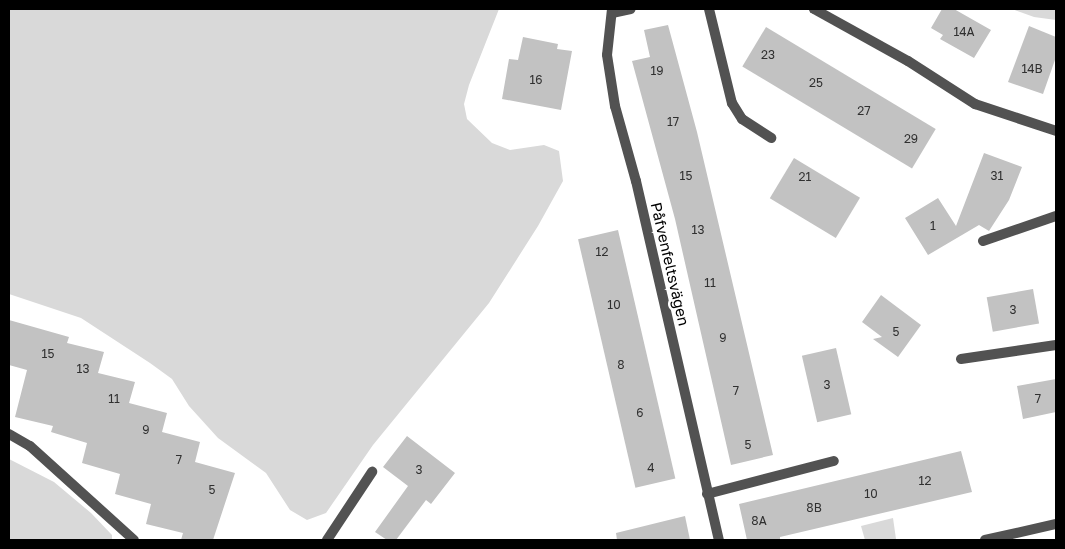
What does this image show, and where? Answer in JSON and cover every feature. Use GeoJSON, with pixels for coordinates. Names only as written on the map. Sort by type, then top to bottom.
{"type":"FeatureCollection","features":[{"type":"Feature","properties":{"kind":"street","name":"Påfvenfeltsvägen"},"geometry":{"type":"LineString","coordinates":[[631,9],[612,11],[607,55],[615,106],[636,180],[719,540]]}},
{"type":"Feature","properties":{"kind":"street"},"geometry":{"type":"LineString","coordinates":[[709,9],[732,103],[742,119],[771,138]]}},
{"type":"Feature","properties":{"kind":"street"},"geometry":{"type":"LineString","coordinates":[[814,9],[908,61],[975,104],[1056,131]]}},
{"type":"Feature","properties":{"kind":"street"},"geometry":{"type":"LineString","coordinates":[[983,241],[1056,216]]}},
{"type":"Feature","properties":{"kind":"street"},"geometry":{"type":"LineString","coordinates":[[961,359],[1056,345]]}},
{"type":"Feature","properties":{"kind":"street"},"geometry":{"type":"LineString","coordinates":[[9,434],[30,446],[134,540]]}},
{"type":"Feature","properties":{"kind":"street"},"geometry":{"type":"LineString","coordinates":[[707,494],[834,461]]}},
{"type":"Feature","properties":{"kind":"street"},"geometry":{"type":"LineString","coordinates":[[327,540],[372,472]]}},
{"type":"Feature","properties":{"kind":"street"},"geometry":{"type":"LineString","coordinates":[[985,540],[1056,524]]}},
{"type":"Feature","properties":{"kind":"shaded area"},"geometry":{"type":"Polygon","coordinates":[[[9,9],[499,9],[469,85],[464,104],[467,119],[492,143],[510,150],[544,145],[559,151],[563,181],[538,226],[489,303],[373,445],[326,513],[307,520],[290,510],[266,473],[218,438],[189,406],[172,379],[150,363],[81,318],[9,294],[9,9]]]}},
{"type":"Feature","properties":{"kind":"shaded area"},"geometry":{"type":"Polygon","coordinates":[[[1012,9],[1056,9],[1056,20],[1034,17],[1012,9]]]}},
{"type":"Feature","properties":{"kind":"shaded area"},"geometry":{"type":"Polygon","coordinates":[[[9,459],[54,482],[91,513],[112,535],[112,540],[9,540],[9,459]]]}},
{"type":"Feature","properties":{"kind":"shaded area"},"geometry":{"type":"Polygon","coordinates":[[[893,518],[896,539],[865,540],[861,526],[893,518]]]}},
{"type":"Feature","properties":{"kind":"building"},"geometry":{"type":"Polygon","coordinates":[[[942,9],[954,9],[991,30],[974,58],[940,39],[943,35],[931,28],[942,9]]]}},
{"type":"Feature","properties":{"kind":"building"},"geometry":{"type":"Polygon","coordinates":[[[668,25],[697,132],[773,455],[731,465],[675,219],[632,61],[650,57],[644,30],[668,25]]]}},
{"type":"Feature","properties":{"kind":"building"},"geometry":{"type":"Polygon","coordinates":[[[1029,26],[1056,37],[1056,57],[1043,94],[1008,82],[1029,26]]]}},
{"type":"Feature","properties":{"kind":"building"},"geometry":{"type":"Polygon","coordinates":[[[766,27],[936,129],[912,168],[742,66],[766,27]]]}},
{"type":"Feature","properties":{"kind":"building"},"geometry":{"type":"Polygon","coordinates":[[[523,37],[558,44],[557,49],[572,51],[561,110],[502,99],[509,59],[518,60],[523,37]]]}},
{"type":"Feature","properties":{"kind":"building"},"geometry":{"type":"Polygon","coordinates":[[[984,153],[1022,167],[1009,200],[989,231],[979,225],[928,255],[905,218],[938,198],[956,226],[984,153]]]}},
{"type":"Feature","properties":{"kind":"building"},"geometry":{"type":"Polygon","coordinates":[[[794,158],[860,198],[836,238],[770,198],[794,158]]]}},
{"type":"Feature","properties":{"kind":"building"},"geometry":{"type":"Polygon","coordinates":[[[618,230],[675,478],[635,488],[578,239],[618,230]]]}},
{"type":"Feature","properties":{"kind":"building"},"geometry":{"type":"Polygon","coordinates":[[[1033,289],[1039,323],[993,332],[987,297],[1033,289]]]}},
{"type":"Feature","properties":{"kind":"building"},"geometry":{"type":"Polygon","coordinates":[[[881,295],[921,325],[898,357],[873,339],[882,337],[862,322],[881,295]]]}},
{"type":"Feature","properties":{"kind":"building"},"geometry":{"type":"Polygon","coordinates":[[[9,320],[69,337],[67,343],[104,352],[98,373],[135,382],[129,403],[167,413],[162,432],[200,442],[195,462],[235,473],[213,540],[181,540],[183,533],[146,524],[151,504],[115,494],[120,474],[82,463],[87,443],[51,432],[53,426],[15,417],[27,370],[9,365],[9,320]]]}},
{"type":"Feature","properties":{"kind":"building"},"geometry":{"type":"Polygon","coordinates":[[[836,348],[851,414],[817,422],[802,356],[836,348]]]}},
{"type":"Feature","properties":{"kind":"building"},"geometry":{"type":"Polygon","coordinates":[[[1056,379],[1056,412],[1023,419],[1017,386],[1056,379]]]}},
{"type":"Feature","properties":{"kind":"building"},"geometry":{"type":"Polygon","coordinates":[[[407,436],[455,473],[431,504],[426,500],[396,540],[387,540],[375,532],[408,486],[383,467],[407,436]]]}},
{"type":"Feature","properties":{"kind":"building"},"geometry":{"type":"Polygon","coordinates":[[[961,451],[972,492],[780,537],[780,540],[747,540],[739,504],[961,451]]]}},
{"type":"Feature","properties":{"kind":"building"},"geometry":{"type":"Polygon","coordinates":[[[685,516],[690,540],[617,540],[616,533],[685,516]]]}}]}
